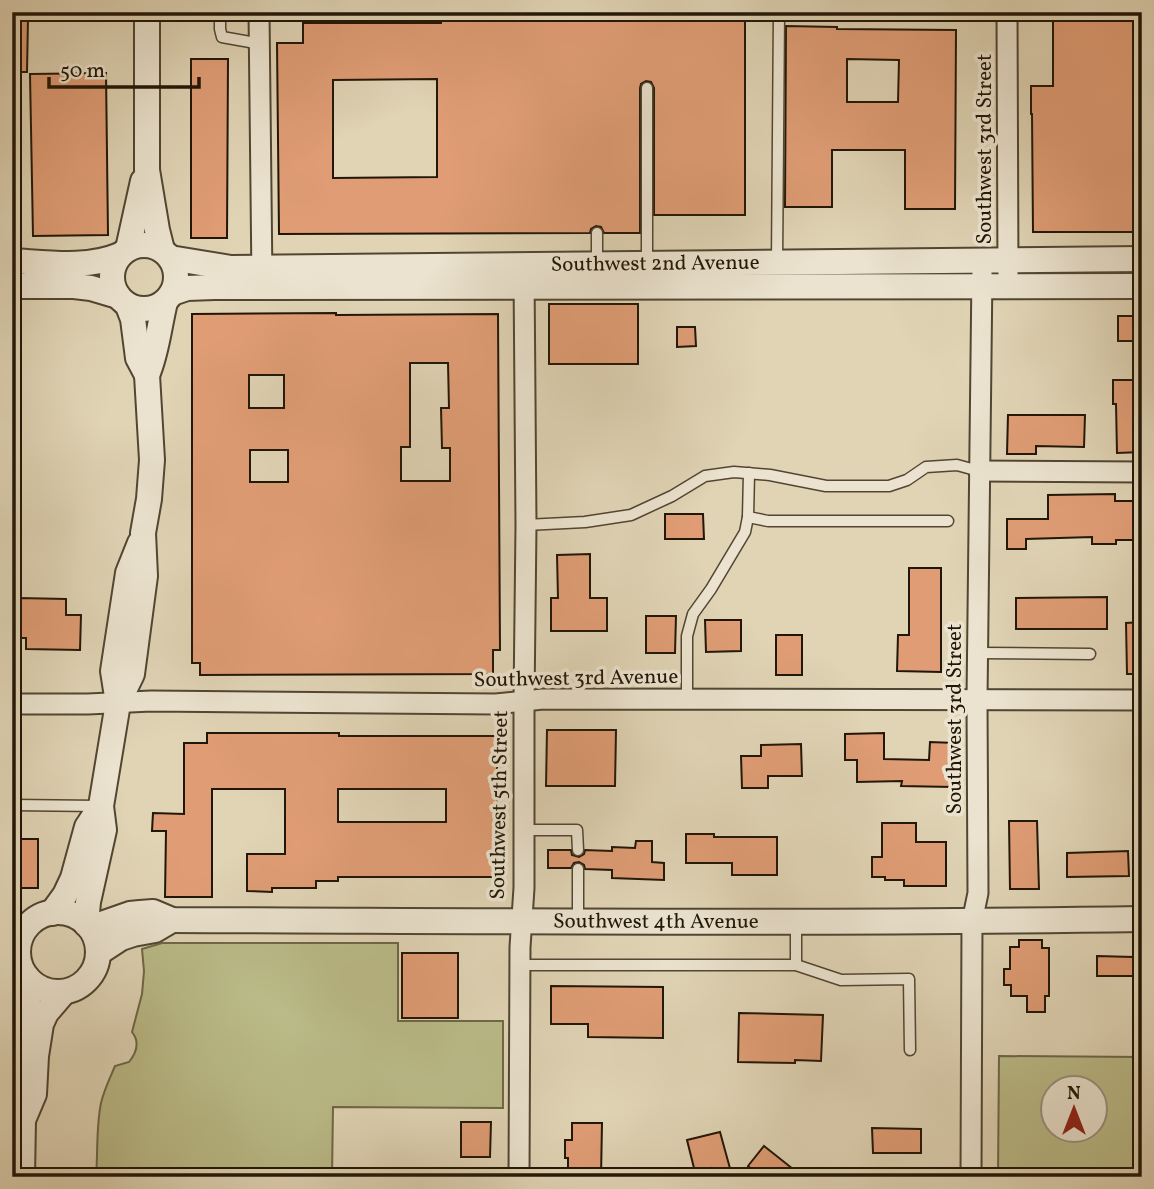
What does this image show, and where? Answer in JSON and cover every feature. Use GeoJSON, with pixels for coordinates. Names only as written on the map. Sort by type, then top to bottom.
{"type":"FeatureCollection","features":[{"type":"Feature","properties":{"kind":"street"},"geometry":{"type":"LineString","coordinates":[[88,926],[88,902],[104,830],[101,806],[118,703],[113,671],[128,573],[144,533],[149,499],[152,460],[148,375],[154,360],[159,324],[177,275],[157,230],[147,170],[147,12]]}},
{"type":"Feature","properties":{"kind":"street"},"geometry":{"type":"LineString","coordinates":[[259,12],[262,277]]}},
{"type":"Feature","properties":{"kind":"street","name":"Southwest 3rd Street"},"geometry":{"type":"LineString","coordinates":[[1007,12],[1008,286]]}},
{"type":"Feature","properties":{"kind":"street"},"geometry":{"type":"LineString","coordinates":[[147,170],[140,190],[133,232],[124,252],[115,263],[112,281],[133,319],[138,358],[148,375]]}},
{"type":"Feature","properties":{"kind":"street"},"geometry":{"type":"LineString","coordinates":[[12,261],[72,264],[108,260],[146,245],[166,254]]}},
{"type":"Feature","properties":{"kind":"street","name":"Southwest 2nd Avenue"},"geometry":{"type":"LineString","coordinates":[[166,254],[262,277]]}},
{"type":"Feature","properties":{"kind":"street","name":"Southwest 3rd Street"},"geometry":{"type":"LineString","coordinates":[[971,1177],[972,922],[978,892],[977,653],[982,260]]}},
{"type":"Feature","properties":{"kind":"street","name":"Southwest 2nd Avenue"},"geometry":{"type":"LineString","coordinates":[[524,276],[597,264],[648,264],[745,275],[777,262],[1142,260]]}},
{"type":"Feature","properties":{"kind":"street","name":"Southwest 2nd Avenue"},"geometry":{"type":"LineString","coordinates":[[169,298],[187,288],[262,277],[745,275],[982,286],[1142,286]]}},
{"type":"Feature","properties":{"kind":"street","name":"Southwest 5th Street"},"geometry":{"type":"LineString","coordinates":[[519,1177],[521,921],[524,888],[524,276]]}},
{"type":"Feature","properties":{"kind":"street"},"geometry":{"type":"LineString","coordinates":[[12,286],[91,288],[138,309],[147,310],[169,298]]}},
{"type":"Feature","properties":{"kind":"street"},"geometry":{"type":"LineString","coordinates":[[979,471],[1142,472]]}},
{"type":"Feature","properties":{"kind":"street","name":"Southwest 3rd Avenue"},"geometry":{"type":"LineString","coordinates":[[12,704],[151,701],[496,704],[543,699],[1142,700]]}},
{"type":"Feature","properties":{"kind":"street"},"geometry":{"type":"LineString","coordinates":[[33,916],[62,912],[81,919],[88,926],[97,944],[96,964],[84,983],[75,989],[64,992],[40,988],[29,980],[15,948],[33,916],[65,895],[73,878],[87,827],[101,806]]}},
{"type":"Feature","properties":{"kind":"street","name":"Southwest 4th Avenue"},"geometry":{"type":"LineString","coordinates":[[88,926],[130,914],[153,912],[172,919],[972,922],[1142,919]]}},
{"type":"Feature","properties":{"kind":"street","name":"Southwest 4th Avenue"},"geometry":{"type":"LineString","coordinates":[[98,953],[121,939],[155,930],[172,919]]}},
{"type":"Feature","properties":{"kind":"street"},"geometry":{"type":"LineString","coordinates":[[22,1177],[23,1120],[15,1092],[15,1064],[17,1043],[28,1000],[29,980]]}},
{"type":"Feature","properties":{"kind":"street"},"geometry":{"type":"LineString","coordinates":[[23,1120],[34,1094],[41,1024],[46,1013],[64,992]]}},
{"type":"Feature","properties":{"kind":"lane"},"geometry":{"type":"LineString","coordinates":[[220,12],[222,37],[260,45]]}},
{"type":"Feature","properties":{"kind":"lane"},"geometry":{"type":"LineString","coordinates":[[777,262],[779,12]]}},
{"type":"Feature","properties":{"kind":"lane"},"geometry":{"type":"LineString","coordinates":[[647,88],[648,264]]}},
{"type":"Feature","properties":{"kind":"lane"},"geometry":{"type":"LineString","coordinates":[[597,233],[597,264]]}},
{"type":"Feature","properties":{"kind":"lane"},"geometry":{"type":"LineString","coordinates":[[526,525],[585,522],[631,515],[672,496],[705,476],[734,472],[771,475],[826,486],[889,486],[907,480],[926,467],[957,465],[979,471]]}},
{"type":"Feature","properties":{"kind":"lane"},"geometry":{"type":"LineString","coordinates":[[687,699],[687,636],[693,614],[731,558],[745,532],[749,473]]}},
{"type":"Feature","properties":{"kind":"lane"},"geometry":{"type":"LineString","coordinates":[[748,517],[768,521],[948,521]]}},
{"type":"Feature","properties":{"kind":"lane"},"geometry":{"type":"LineString","coordinates":[[977,653],[1090,654]]}},
{"type":"Feature","properties":{"kind":"lane"},"geometry":{"type":"LineString","coordinates":[[12,805],[101,806]]}},
{"type":"Feature","properties":{"kind":"lane"},"geometry":{"type":"LineString","coordinates":[[524,830],[577,830],[578,850]]}},
{"type":"Feature","properties":{"kind":"lane"},"geometry":{"type":"LineString","coordinates":[[578,869],[578,921]]}},
{"type":"Feature","properties":{"kind":"lane"},"geometry":{"type":"LineString","coordinates":[[796,922],[796,965]]}},
{"type":"Feature","properties":{"kind":"lane"},"geometry":{"type":"LineString","coordinates":[[521,965],[796,965],[841,980],[909,979],[910,1050]]}},
{"type":"Feature","properties":{"kind":"green space"},"geometry":{"type":"Polygon","coordinates":[[[162,943],[398,943],[398,1021],[503,1021],[503,1108],[333,1107],[332,1177],[96,1177],[98,1121],[102,1098],[115,1066],[129,1062],[137,1047],[132,1032],[142,994],[142,949],[162,943]]]}},
{"type":"Feature","properties":{"kind":"green space"},"geometry":{"type":"Polygon","coordinates":[[[999,1056],[1142,1057],[1142,1177],[998,1177],[999,1056]]]}},
{"type":"Feature","properties":{"kind":"building"},"geometry":{"type":"Polygon","coordinates":[[[441,12],[620,12],[620,18],[660,18],[660,12],[745,12],[745,215],[654,215],[654,88],[651,82],[646,81],[640,88],[640,233],[604,233],[601,227],[596,226],[590,233],[279,234],[277,43],[303,43],[303,23],[441,23],[441,12]],[[437,79],[333,80],[333,178],[437,177],[437,79]]]}},
{"type":"Feature","properties":{"kind":"building"},"geometry":{"type":"Polygon","coordinates":[[[1053,12],[1142,12],[1142,232],[1033,232],[1031,86],[1053,86],[1053,12]]]}},
{"type":"Feature","properties":{"kind":"building"},"geometry":{"type":"Polygon","coordinates":[[[12,19],[28,19],[27,72],[12,72],[12,19]]]}},
{"type":"Feature","properties":{"kind":"building"},"geometry":{"type":"Polygon","coordinates":[[[786,26],[956,30],[955,209],[905,209],[905,150],[832,150],[832,207],[785,207],[786,26]],[[847,59],[847,102],[898,102],[899,60],[847,59]]]}},
{"type":"Feature","properties":{"kind":"building"},"geometry":{"type":"Polygon","coordinates":[[[191,59],[228,59],[227,238],[191,238],[191,59]]]}},
{"type":"Feature","properties":{"kind":"building"},"geometry":{"type":"Polygon","coordinates":[[[106,73],[108,235],[33,236],[30,74],[106,73]]]}},
{"type":"Feature","properties":{"kind":"building"},"geometry":{"type":"Polygon","coordinates":[[[549,304],[638,304],[638,364],[549,364],[549,304]]]}},
{"type":"Feature","properties":{"kind":"building"},"geometry":{"type":"Polygon","coordinates":[[[192,314],[498,314],[500,650],[493,650],[493,674],[200,675],[200,663],[192,663],[192,314]],[[410,363],[410,447],[401,447],[401,481],[450,481],[450,448],[442,448],[441,408],[449,408],[448,363],[410,363]],[[249,375],[249,408],[284,408],[284,375],[249,375]],[[250,450],[250,482],[288,482],[288,450],[250,450]]]}},
{"type":"Feature","properties":{"kind":"building"},"geometry":{"type":"Polygon","coordinates":[[[1118,316],[1135,316],[1134,341],[1118,341],[1118,316]]]}},
{"type":"Feature","properties":{"kind":"building"},"geometry":{"type":"Polygon","coordinates":[[[677,327],[695,327],[696,346],[677,347],[677,327]]]}},
{"type":"Feature","properties":{"kind":"building"},"geometry":{"type":"Polygon","coordinates":[[[1113,380],[1134,380],[1134,408],[1137,408],[1138,420],[1142,420],[1142,452],[1117,453],[1113,380]]]}},
{"type":"Feature","properties":{"kind":"building"},"geometry":{"type":"Polygon","coordinates":[[[1008,415],[1085,415],[1084,447],[1036,446],[1036,454],[1007,454],[1008,415]]]}},
{"type":"Feature","properties":{"kind":"building"},"geometry":{"type":"Polygon","coordinates":[[[1115,494],[1115,501],[1142,501],[1142,540],[1092,544],[1092,537],[1026,539],[1026,549],[1007,549],[1007,519],[1048,519],[1048,495],[1115,494]]]}},
{"type":"Feature","properties":{"kind":"building"},"geometry":{"type":"Polygon","coordinates":[[[665,514],[703,514],[704,539],[665,539],[665,514]]]}},
{"type":"Feature","properties":{"kind":"building"},"geometry":{"type":"Polygon","coordinates":[[[590,554],[590,598],[607,598],[607,631],[551,631],[551,598],[558,598],[557,555],[590,554]]]}},
{"type":"Feature","properties":{"kind":"building"},"geometry":{"type":"Polygon","coordinates":[[[909,568],[941,568],[941,672],[897,671],[898,635],[909,635],[909,568]]]}},
{"type":"Feature","properties":{"kind":"building"},"geometry":{"type":"Polygon","coordinates":[[[1107,597],[1107,629],[1016,629],[1016,598],[1107,597]]]}},
{"type":"Feature","properties":{"kind":"building"},"geometry":{"type":"Polygon","coordinates":[[[19,598],[66,599],[66,615],[81,615],[80,650],[26,649],[26,638],[18,638],[19,598]]]}},
{"type":"Feature","properties":{"kind":"building"},"geometry":{"type":"Polygon","coordinates":[[[646,616],[676,616],[675,653],[646,653],[646,616]]]}},
{"type":"Feature","properties":{"kind":"building"},"geometry":{"type":"Polygon","coordinates":[[[705,620],[741,620],[741,651],[706,652],[705,620]]]}},
{"type":"Feature","properties":{"kind":"building"},"geometry":{"type":"Polygon","coordinates":[[[1142,622],[1142,674],[1127,674],[1126,623],[1142,622]]]}},
{"type":"Feature","properties":{"kind":"building"},"geometry":{"type":"Polygon","coordinates":[[[776,635],[802,635],[802,675],[776,675],[776,635]]]}},
{"type":"Feature","properties":{"kind":"building"},"geometry":{"type":"Polygon","coordinates":[[[547,730],[616,730],[615,786],[546,786],[547,730]]]}},
{"type":"Feature","properties":{"kind":"building"},"geometry":{"type":"Polygon","coordinates":[[[207,733],[497,736],[497,877],[338,877],[338,881],[316,881],[316,888],[247,891],[247,854],[285,854],[285,789],[212,789],[212,897],[165,897],[166,831],[152,831],[153,813],[184,814],[184,743],[207,743],[207,733]],[[338,789],[338,822],[446,822],[446,789],[338,789]]]}},
{"type":"Feature","properties":{"kind":"building"},"geometry":{"type":"Polygon","coordinates":[[[884,733],[884,759],[929,760],[930,742],[955,743],[953,787],[901,786],[902,781],[857,782],[857,760],[845,760],[845,734],[884,733]]]}},
{"type":"Feature","properties":{"kind":"building"},"geometry":{"type":"Polygon","coordinates":[[[801,744],[802,776],[768,776],[768,788],[742,788],[741,756],[761,756],[761,745],[801,744]]]}},
{"type":"Feature","properties":{"kind":"building"},"geometry":{"type":"Polygon","coordinates":[[[1009,821],[1037,821],[1039,889],[1010,889],[1009,821]]]}},
{"type":"Feature","properties":{"kind":"building"},"geometry":{"type":"Polygon","coordinates":[[[882,823],[916,823],[916,842],[946,842],[946,886],[904,886],[904,880],[872,877],[872,857],[882,857],[882,823]]]}},
{"type":"Feature","properties":{"kind":"building"},"geometry":{"type":"Polygon","coordinates":[[[686,834],[777,837],[777,875],[732,875],[732,863],[686,863],[686,834]]]}},
{"type":"Feature","properties":{"kind":"building"},"geometry":{"type":"Polygon","coordinates":[[[12,839],[38,839],[38,888],[12,888],[12,839]]]}},
{"type":"Feature","properties":{"kind":"building"},"geometry":{"type":"Polygon","coordinates":[[[636,841],[652,841],[652,862],[664,863],[664,880],[612,878],[612,870],[585,869],[579,862],[574,863],[571,868],[548,868],[548,850],[571,850],[572,855],[579,857],[585,850],[635,848],[636,841]]]}},
{"type":"Feature","properties":{"kind":"building"},"geometry":{"type":"Polygon","coordinates":[[[1128,851],[1129,876],[1067,877],[1067,853],[1128,851]]]}},
{"type":"Feature","properties":{"kind":"building"},"geometry":{"type":"Polygon","coordinates":[[[1019,940],[1042,940],[1042,948],[1049,948],[1049,996],[1045,996],[1045,1012],[1027,1012],[1027,996],[1011,996],[1011,985],[1004,985],[1004,969],[1010,969],[1010,947],[1019,947],[1019,940]]]}},
{"type":"Feature","properties":{"kind":"building"},"geometry":{"type":"Polygon","coordinates":[[[402,953],[458,953],[458,1018],[402,1018],[402,953]]]}},
{"type":"Feature","properties":{"kind":"building"},"geometry":{"type":"Polygon","coordinates":[[[1097,956],[1133,957],[1133,976],[1097,976],[1097,956]]]}},
{"type":"Feature","properties":{"kind":"building"},"geometry":{"type":"Polygon","coordinates":[[[551,986],[663,987],[663,1038],[588,1037],[588,1024],[551,1024],[551,986]]]}},
{"type":"Feature","properties":{"kind":"building"},"geometry":{"type":"Polygon","coordinates":[[[739,1013],[823,1015],[821,1061],[738,1062],[739,1013]]]}},
{"type":"Feature","properties":{"kind":"building"},"geometry":{"type":"Polygon","coordinates":[[[461,1122],[491,1122],[490,1157],[461,1157],[461,1122]]]}},
{"type":"Feature","properties":{"kind":"building"},"geometry":{"type":"Polygon","coordinates":[[[572,1123],[602,1123],[601,1177],[568,1177],[565,1140],[572,1140],[572,1123]]]}},
{"type":"Feature","properties":{"kind":"building"},"geometry":{"type":"Polygon","coordinates":[[[872,1128],[921,1129],[921,1153],[873,1153],[872,1128]]]}},
{"type":"Feature","properties":{"kind":"building"},"geometry":{"type":"Polygon","coordinates":[[[720,1132],[731,1172],[714,1177],[711,1168],[695,1172],[687,1140],[720,1132]]]}},
{"type":"Feature","properties":{"kind":"building"},"geometry":{"type":"Polygon","coordinates":[[[764,1146],[803,1177],[761,1177],[748,1166],[764,1146]]]}}]}
